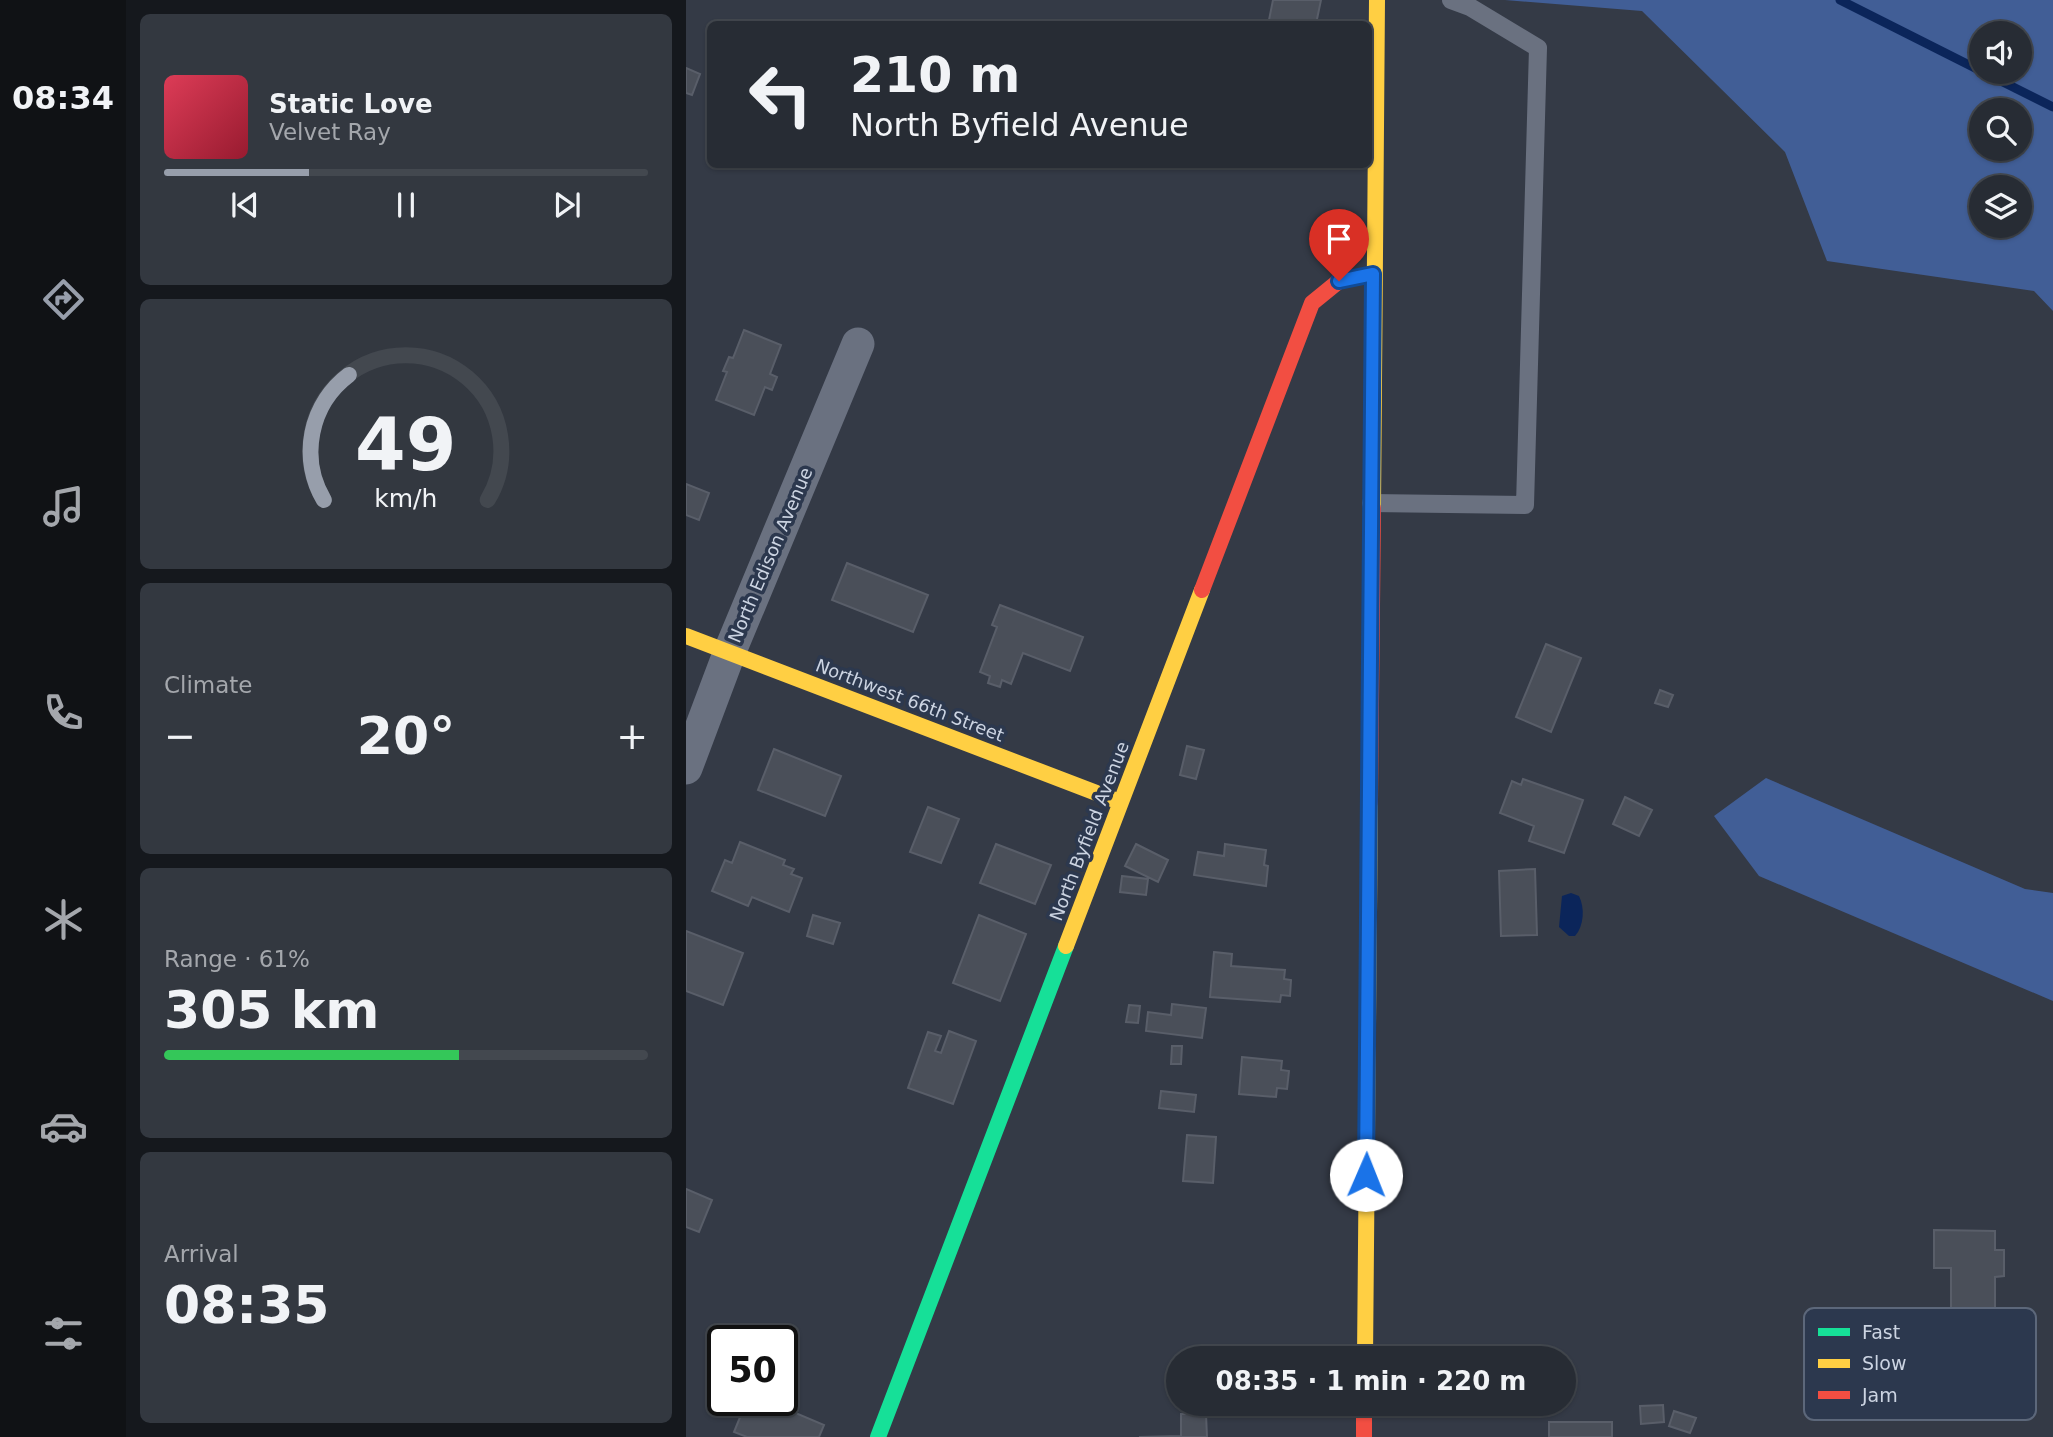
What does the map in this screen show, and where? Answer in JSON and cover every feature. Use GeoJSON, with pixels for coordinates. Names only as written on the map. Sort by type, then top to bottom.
{"type":"FeatureCollection","features":[{"type":"Feature","properties":{"kind":"street"},"geometry":{"type":"LineString","coordinates":[[1365,1346],[1377,0]]}},
{"type":"Feature","properties":{"kind":"street","name":"North Byfield Avenue"},"geometry":{"type":"LineString","coordinates":[[878,1437],[1312,303],[1339,281],[1373,274]]}},
{"type":"Feature","properties":{"kind":"street","name":"North Edison Avenue"},"geometry":{"type":"LineString","coordinates":[[686,768],[730,652],[858,344]]}},
{"type":"Feature","properties":{"kind":"street","name":"Northwest 66th Street"},"geometry":{"type":"LineString","coordinates":[[686,636],[1121,802]]}},
{"type":"Feature","properties":{"kind":"street"},"geometry":{"type":"LineString","coordinates":[[1364,1416],[1364,1437]]}},
{"type":"Feature","properties":{"kind":"lane"},"geometry":{"type":"LineString","coordinates":[[1371,503],[1525,505],[1538,48],[1470,8],[1451,0]]}},
{"type":"Feature","properties":{"kind":"shaded area"},"geometry":{"type":"Polygon","coordinates":[[[1505,0],[2053,0],[2053,311],[2034,291],[1827,261],[1785,152],[1642,11],[1505,0]]]}},
{"type":"Feature","properties":{"kind":"shaded area"},"geometry":{"type":"Polygon","coordinates":[[[1766,778],[2025,889],[2053,893],[2053,1001],[1759,876],[1714,816],[1766,778]]]}},
{"type":"Feature","properties":{"kind":"shaded area"},"geometry":{"type":"Polygon","coordinates":[[[1571,893],[1579,896],[1583,911],[1582,922],[1575,936],[1569,936],[1559,927],[1562,896],[1571,893]]]}},
{"type":"Feature","properties":{"kind":"building"},"geometry":{"type":"Polygon","coordinates":[[[1273,0],[1321,0],[1317,21],[1269,20],[1273,0]]]}},
{"type":"Feature","properties":{"kind":"building"},"geometry":{"type":"Polygon","coordinates":[[[686,68],[700,74],[692,95],[686,93],[686,68]]]}},
{"type":"Feature","properties":{"kind":"building"},"geometry":{"type":"Polygon","coordinates":[[[744,330],[781,345],[770,374],[777,377],[772,390],[765,387],[754,415],[716,400],[727,372],[723,371],[729,357],[733,358],[744,330]]]}},
{"type":"Feature","properties":{"kind":"building"},"geometry":{"type":"Polygon","coordinates":[[[686,484],[709,493],[699,520],[686,515],[686,484]]]}},
{"type":"Feature","properties":{"kind":"building"},"geometry":{"type":"Polygon","coordinates":[[[847,563],[928,595],[913,632],[832,600],[847,563]]]}},
{"type":"Feature","properties":{"kind":"building"},"geometry":{"type":"Polygon","coordinates":[[[1000,605],[1083,637],[1070,671],[1023,653],[1011,684],[1002,680],[1000,687],[988,683],[990,676],[980,672],[997,627],[992,625],[1000,605]]]}},
{"type":"Feature","properties":{"kind":"building"},"geometry":{"type":"Polygon","coordinates":[[[1546,644],[1581,658],[1551,732],[1516,717],[1546,644]]]}},
{"type":"Feature","properties":{"kind":"building"},"geometry":{"type":"Polygon","coordinates":[[[1660,690],[1673,695],[1668,707],[1655,703],[1660,690]]]}},
{"type":"Feature","properties":{"kind":"building"},"geometry":{"type":"Polygon","coordinates":[[[1187,746],[1204,750],[1196,779],[1180,775],[1187,746]]]}},
{"type":"Feature","properties":{"kind":"building"},"geometry":{"type":"Polygon","coordinates":[[[774,749],[841,776],[825,816],[758,790],[774,749]]]}},
{"type":"Feature","properties":{"kind":"building"},"geometry":{"type":"Polygon","coordinates":[[[1523,779],[1583,800],[1564,853],[1529,841],[1534,826],[1500,813],[1512,781],[1521,785],[1523,779]]]}},
{"type":"Feature","properties":{"kind":"building"},"geometry":{"type":"Polygon","coordinates":[[[1625,797],[1652,810],[1639,836],[1613,824],[1625,797]]]}},
{"type":"Feature","properties":{"kind":"building"},"geometry":{"type":"Polygon","coordinates":[[[928,807],[959,819],[941,863],[910,852],[928,807]]]}},
{"type":"Feature","properties":{"kind":"building"},"geometry":{"type":"Polygon","coordinates":[[[740,842],[785,860],[783,865],[794,869],[791,874],[802,878],[789,912],[752,897],[748,906],[712,891],[725,860],[732,863],[740,842]]]}},
{"type":"Feature","properties":{"kind":"building"},"geometry":{"type":"Polygon","coordinates":[[[996,844],[1051,865],[1035,904],[980,883],[996,844]]]}},
{"type":"Feature","properties":{"kind":"building"},"geometry":{"type":"Polygon","coordinates":[[[1136,844],[1168,860],[1158,882],[1125,866],[1136,844]]]}},
{"type":"Feature","properties":{"kind":"building"},"geometry":{"type":"Polygon","coordinates":[[[1225,844],[1266,850],[1266,886],[1194,875],[1198,852],[1224,856],[1225,844]]]}},
{"type":"Feature","properties":{"kind":"building"},"geometry":{"type":"Polygon","coordinates":[[[1535,869],[1537,935],[1501,936],[1499,871],[1535,869]]]}},
{"type":"Feature","properties":{"kind":"building"},"geometry":{"type":"Polygon","coordinates":[[[1122,876],[1148,879],[1146,895],[1120,892],[1122,876]]]}},
{"type":"Feature","properties":{"kind":"building"},"geometry":{"type":"Polygon","coordinates":[[[813,915],[840,923],[833,944],[807,936],[813,915]]]}},
{"type":"Feature","properties":{"kind":"building"},"geometry":{"type":"Polygon","coordinates":[[[979,915],[1026,934],[1000,1001],[953,983],[979,915]]]}},
{"type":"Feature","properties":{"kind":"building"},"geometry":{"type":"Polygon","coordinates":[[[686,931],[743,953],[723,1005],[686,991],[686,931]]]}},
{"type":"Feature","properties":{"kind":"building"},"geometry":{"type":"Polygon","coordinates":[[[1214,952],[1232,954],[1231,966],[1285,970],[1284,979],[1291,980],[1290,996],[1281,995],[1280,1002],[1210,997],[1214,952]]]}},
{"type":"Feature","properties":{"kind":"building"},"geometry":{"type":"Polygon","coordinates":[[[1172,1004],[1206,1008],[1202,1038],[1146,1031],[1148,1012],[1171,1015],[1172,1004]]]}},
{"type":"Feature","properties":{"kind":"building"},"geometry":{"type":"Polygon","coordinates":[[[1129,1005],[1140,1006],[1138,1023],[1126,1022],[1129,1005]]]}},
{"type":"Feature","properties":{"kind":"building"},"geometry":{"type":"Polygon","coordinates":[[[949,1031],[976,1041],[953,1104],[908,1088],[928,1032],[941,1036],[935,1051],[941,1053],[949,1031]]]}},
{"type":"Feature","properties":{"kind":"building"},"geometry":{"type":"Polygon","coordinates":[[[1172,1046],[1182,1046],[1181,1064],[1171,1064],[1172,1046]]]}},
{"type":"Feature","properties":{"kind":"building"},"geometry":{"type":"Polygon","coordinates":[[[1242,1057],[1282,1061],[1281,1070],[1289,1071],[1287,1089],[1277,1088],[1276,1097],[1239,1094],[1242,1057]]]}},
{"type":"Feature","properties":{"kind":"building"},"geometry":{"type":"Polygon","coordinates":[[[1161,1091],[1196,1095],[1194,1112],[1159,1108],[1161,1091]]]}},
{"type":"Feature","properties":{"kind":"building"},"geometry":{"type":"Polygon","coordinates":[[[1187,1135],[1216,1137],[1213,1183],[1183,1181],[1187,1135]]]}},
{"type":"Feature","properties":{"kind":"building"},"geometry":{"type":"Polygon","coordinates":[[[686,1189],[712,1200],[699,1232],[686,1227],[686,1189]]]}},
{"type":"Feature","properties":{"kind":"building"},"geometry":{"type":"Polygon","coordinates":[[[1934,1230],[1995,1231],[1995,1250],[2004,1250],[2004,1276],[1995,1277],[1995,1308],[1951,1308],[1951,1268],[1934,1268],[1934,1230]]]}},
{"type":"Feature","properties":{"kind":"building"},"geometry":{"type":"Polygon","coordinates":[[[1663,1405],[1664,1422],[1641,1424],[1640,1406],[1663,1405]]]}},
{"type":"Feature","properties":{"kind":"building"},"geometry":{"type":"Polygon","coordinates":[[[1674,1411],[1696,1418],[1690,1433],[1669,1426],[1674,1411]]]}},
{"type":"Feature","properties":{"kind":"building"},"geometry":{"type":"Polygon","coordinates":[[[798,1414],[824,1425],[819,1437],[747,1437],[734,1432],[740,1416],[798,1414]]]}},
{"type":"Feature","properties":{"kind":"building"},"geometry":{"type":"Polygon","coordinates":[[[1181,1416],[1206,1416],[1207,1437],[1139,1437],[1181,1436],[1181,1416]]]}},
{"type":"Feature","properties":{"kind":"building"},"geometry":{"type":"Polygon","coordinates":[[[1549,1422],[1612,1422],[1612,1437],[1549,1437],[1549,1422]]]}},
{"type":"Feature","properties":{"kind":"waterway"},"geometry":{"type":"LineString","coordinates":[[1840,0],[1969,65]]}},
{"type":"Feature","properties":{"kind":"waterway"},"geometry":{"type":"LineString","coordinates":[[2007,84],[2053,107]]}},
{"type":"Feature","properties":{"kind":"traffic: fast"},"geometry":{"type":"LineString","coordinates":[[878,1437],[1066,946]]}},
{"type":"Feature","properties":{"kind":"traffic: slow"},"geometry":{"type":"LineString","coordinates":[[1373,508],[1377,0]]}},
{"type":"Feature","properties":{"kind":"traffic: slow"},"geometry":{"type":"LineString","coordinates":[[1066,946],[1202,590]]}},
{"type":"Feature","properties":{"kind":"traffic: slow"},"geometry":{"type":"LineString","coordinates":[[686,636],[1120,802]]}},
{"type":"Feature","properties":{"kind":"traffic: slow"},"geometry":{"type":"LineString","coordinates":[[1365,1346],[1370,802]]}},
{"type":"Feature","properties":{"kind":"traffic: jam"},"geometry":{"type":"LineString","coordinates":[[1202,590],[1312,303],[1339,281],[1373,274]]}},
{"type":"Feature","properties":{"kind":"traffic: jam"},"geometry":{"type":"LineString","coordinates":[[1370,802],[1373,508]]}},
{"type":"Feature","properties":{"kind":"traffic: jam"},"geometry":{"type":"LineString","coordinates":[[1364,1416],[1364,1437]]}},
{"type":"Feature","properties":{"kind":"route"},"geometry":{"type":"LineString","coordinates":[[1339,281],[1373,274],[1366,1175]]}}]}
